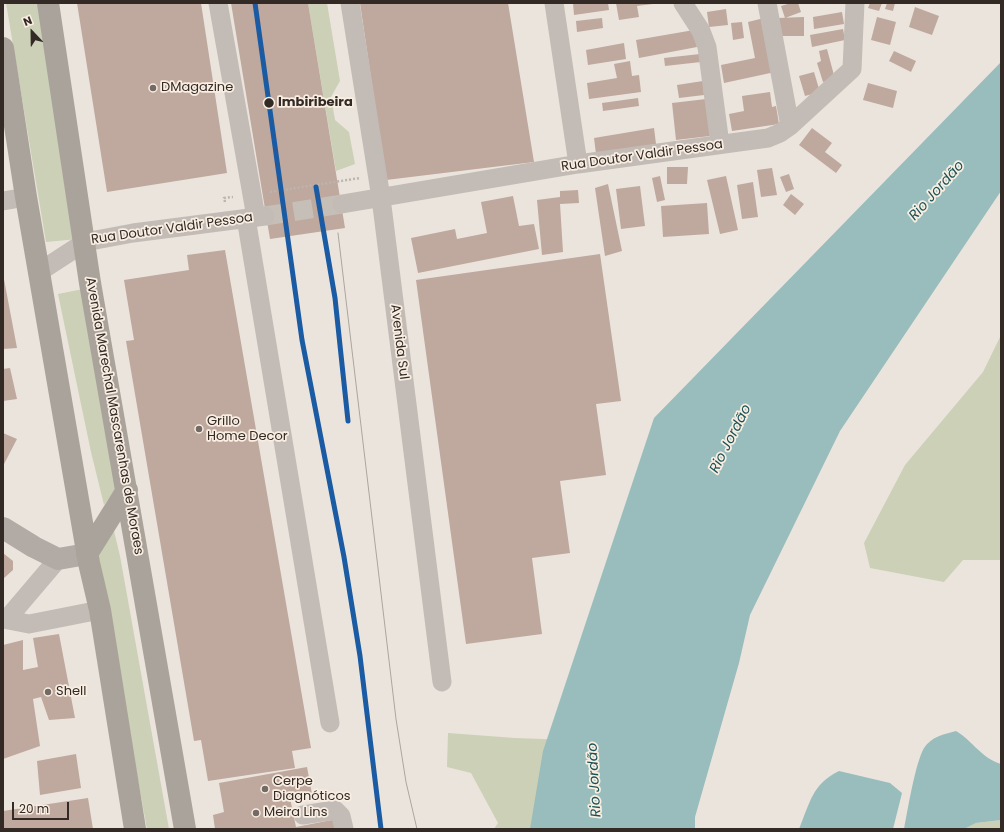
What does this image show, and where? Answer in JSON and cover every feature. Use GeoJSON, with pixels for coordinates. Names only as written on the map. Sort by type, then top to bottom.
{"type":"FeatureCollection","features":[{"type":"Feature","properties":{"kind":"highway","name":"Avenida Marechal Mascarenhas de Moraes"},"geometry":{"type":"LineString","coordinates":[[48,3],[92,291],[128,490],[185,829]]}},
{"type":"Feature","properties":{"kind":"highway"},"geometry":{"type":"LineString","coordinates":[[3,48],[26,197],[87,554],[100,610],[135,829]]}},
{"type":"Feature","properties":{"kind":"highway"},"geometry":{"type":"LineString","coordinates":[[87,554],[128,490]]}},
{"type":"Feature","properties":{"kind":"main road"},"geometry":{"type":"LineString","coordinates":[[3,528],[34,547],[58,559],[87,554]]}},
{"type":"Feature","properties":{"kind":"street"},"geometry":{"type":"LineString","coordinates":[[218,3],[256,217],[330,723]]}},
{"type":"Feature","properties":{"kind":"street","name":"Avenida Sul"},"geometry":{"type":"LineString","coordinates":[[350,3],[381,198],[442,682]]}},
{"type":"Feature","properties":{"kind":"street"},"geometry":{"type":"LineString","coordinates":[[554,3],[578,164]]}},
{"type":"Feature","properties":{"kind":"street"},"geometry":{"type":"LineString","coordinates":[[683,3],[698,26],[707,48],[720,144]]}},
{"type":"Feature","properties":{"kind":"street"},"geometry":{"type":"LineString","coordinates":[[767,3],[790,126]]}},
{"type":"Feature","properties":{"kind":"street","name":"Rua Doutor Valdir Pessoa"},"geometry":{"type":"LineString","coordinates":[[342,204],[578,164],[768,138],[780,133],[790,126],[852,70],[855,3]]}},
{"type":"Feature","properties":{"kind":"street"},"geometry":{"type":"LineString","coordinates":[[3,201],[26,197]]}},
{"type":"Feature","properties":{"kind":"street","name":"Rua Doutor Valdir Pessoa"},"geometry":{"type":"LineString","coordinates":[[39,272],[85,242],[133,233],[256,217]]}},
{"type":"Feature","properties":{"kind":"street"},"geometry":{"type":"LineString","coordinates":[[58,559],[5,619],[29,624],[100,610]]}},
{"type":"Feature","properties":{"kind":"street"},"geometry":{"type":"LineString","coordinates":[[303,815],[335,810],[341,816],[344,829]]}},
{"type":"Feature","properties":{"kind":"path"},"geometry":{"type":"LineString","coordinates":[[227,221],[224,198],[377,176]]}},
{"type":"Feature","properties":{"kind":"green space"},"geometry":{"type":"Polygon","coordinates":[[[6,3],[40,3],[78,239],[46,242],[6,3]]]}},
{"type":"Feature","properties":{"kind":"green space"},"geometry":{"type":"Polygon","coordinates":[[[308,3],[327,3],[340,81],[331,97],[335,120],[349,132],[355,164],[336,171],[308,3]]]}},
{"type":"Feature","properties":{"kind":"green space"},"geometry":{"type":"Polygon","coordinates":[[[83,289],[118,486],[104,505],[91,452],[58,294],[83,289]]]}},
{"type":"Feature","properties":{"kind":"green space"},"geometry":{"type":"Polygon","coordinates":[[[1001,335],[1001,560],[963,560],[944,582],[870,568],[864,543],[905,465],[983,372],[1001,335]]]}},
{"type":"Feature","properties":{"kind":"green space"},"geometry":{"type":"Polygon","coordinates":[[[114,531],[120,556],[169,829],[147,829],[95,547],[114,531]]]}},
{"type":"Feature","properties":{"kind":"green space"},"geometry":{"type":"Polygon","coordinates":[[[448,733],[515,738],[572,740],[564,829],[494,829],[498,823],[471,773],[447,767],[448,733]]]}},
{"type":"Feature","properties":{"kind":"green space"},"geometry":{"type":"Polygon","coordinates":[[[1001,820],[1001,829],[964,829],[976,823],[1001,820]]]}},
{"type":"Feature","properties":{"kind":"water","name":"Rio Jordão"},"geometry":{"type":"Polygon","coordinates":[[[1001,62],[1001,191],[840,431],[750,615],[739,663],[695,817],[695,829],[530,829],[543,751],[654,418],[1001,62]]]}},
{"type":"Feature","properties":{"kind":"water"},"geometry":{"type":"Polygon","coordinates":[[[956,731],[982,754],[1001,764],[1001,820],[976,823],[964,829],[904,829],[915,775],[924,748],[930,741],[942,735],[956,731]]]}},
{"type":"Feature","properties":{"kind":"water"},"geometry":{"type":"Polygon","coordinates":[[[839,771],[890,783],[902,793],[893,829],[799,829],[809,803],[817,788],[830,776],[839,771]]]}},
{"type":"Feature","properties":{"kind":"building","name":"DMagazine"},"geometry":{"type":"Polygon","coordinates":[[[77,3],[201,3],[227,173],[107,192],[77,3]]]}},
{"type":"Feature","properties":{"kind":"building"},"geometry":{"type":"Polygon","coordinates":[[[231,3],[308,3],[345,228],[270,239],[231,3]]]}},
{"type":"Feature","properties":{"kind":"building"},"geometry":{"type":"Polygon","coordinates":[[[360,3],[508,3],[534,162],[386,180],[360,3]]]}},
{"type":"Feature","properties":{"kind":"building"},"geometry":{"type":"Polygon","coordinates":[[[573,3],[608,3],[609,10],[574,15],[573,3]]]}},
{"type":"Feature","properties":{"kind":"building"},"geometry":{"type":"Polygon","coordinates":[[[616,3],[653,4],[637,6],[639,17],[619,20],[616,3]]]}},
{"type":"Feature","properties":{"kind":"building"},"geometry":{"type":"Polygon","coordinates":[[[791,3],[798,3],[801,12],[785,18],[781,6],[791,3]]]}},
{"type":"Feature","properties":{"kind":"building"},"geometry":{"type":"Polygon","coordinates":[[[870,3],[882,3],[879,11],[868,8],[870,3]]]}},
{"type":"Feature","properties":{"kind":"building"},"geometry":{"type":"Polygon","coordinates":[[[887,3],[895,3],[893,11],[885,9],[887,3]]]}},
{"type":"Feature","properties":{"kind":"building"},"geometry":{"type":"Polygon","coordinates":[[[915,7],[939,16],[932,35],[909,27],[915,7]]]}},
{"type":"Feature","properties":{"kind":"building"},"geometry":{"type":"Polygon","coordinates":[[[726,9],[728,25],[709,27],[707,12],[726,9]]]}},
{"type":"Feature","properties":{"kind":"building"},"geometry":{"type":"Polygon","coordinates":[[[842,12],[844,24],[814,29],[813,17],[842,12]]]}},
{"type":"Feature","properties":{"kind":"building"},"geometry":{"type":"Polygon","coordinates":[[[804,17],[804,36],[778,36],[778,18],[804,17]]]}},
{"type":"Feature","properties":{"kind":"building"},"geometry":{"type":"Polygon","coordinates":[[[877,17],[896,22],[890,45],[871,40],[877,17]]]}},
{"type":"Feature","properties":{"kind":"building"},"geometry":{"type":"Polygon","coordinates":[[[602,18],[603,28],[577,32],[576,21],[602,18]]]}},
{"type":"Feature","properties":{"kind":"building"},"geometry":{"type":"Polygon","coordinates":[[[764,18],[775,72],[724,83],[721,65],[755,58],[748,22],[764,18]]]}},
{"type":"Feature","properties":{"kind":"building"},"geometry":{"type":"Polygon","coordinates":[[[742,22],[744,38],[733,40],[731,23],[742,22]]]}},
{"type":"Feature","properties":{"kind":"building"},"geometry":{"type":"Polygon","coordinates":[[[843,29],[845,40],[812,47],[810,35],[843,29]]]}},
{"type":"Feature","properties":{"kind":"building"},"geometry":{"type":"Polygon","coordinates":[[[694,30],[697,47],[639,58],[636,40],[694,30]]]}},
{"type":"Feature","properties":{"kind":"building"},"geometry":{"type":"Polygon","coordinates":[[[624,43],[626,59],[588,65],[586,50],[624,43]]]}},
{"type":"Feature","properties":{"kind":"building"},"geometry":{"type":"Polygon","coordinates":[[[827,49],[835,79],[823,82],[817,63],[821,61],[819,51],[827,49]]]}},
{"type":"Feature","properties":{"kind":"building"},"geometry":{"type":"Polygon","coordinates":[[[894,51],[916,61],[911,72],[889,61],[894,51]]]}},
{"type":"Feature","properties":{"kind":"building"},"geometry":{"type":"Polygon","coordinates":[[[700,54],[701,62],[665,66],[664,58],[700,54]]]}},
{"type":"Feature","properties":{"kind":"building"},"geometry":{"type":"Polygon","coordinates":[[[630,61],[632,76],[639,75],[641,92],[589,99],[587,83],[617,78],[614,64],[630,61]]]}},
{"type":"Feature","properties":{"kind":"building"},"geometry":{"type":"Polygon","coordinates":[[[814,72],[820,92],[805,96],[799,76],[814,72]]]}},
{"type":"Feature","properties":{"kind":"building"},"geometry":{"type":"Polygon","coordinates":[[[703,81],[704,95],[679,98],[677,85],[703,81]]]}},
{"type":"Feature","properties":{"kind":"building"},"geometry":{"type":"Polygon","coordinates":[[[868,83],[897,91],[893,108],[863,100],[868,83]]]}},
{"type":"Feature","properties":{"kind":"building"},"geometry":{"type":"Polygon","coordinates":[[[770,92],[772,107],[776,106],[779,124],[732,131],[729,114],[744,111],[742,96],[770,92]]]}},
{"type":"Feature","properties":{"kind":"building"},"geometry":{"type":"Polygon","coordinates":[[[638,98],[639,106],[603,111],[602,103],[638,98]]]}},
{"type":"Feature","properties":{"kind":"building"},"geometry":{"type":"Polygon","coordinates":[[[706,99],[710,136],[676,140],[672,103],[706,99]]]}},
{"type":"Feature","properties":{"kind":"building"},"geometry":{"type":"Polygon","coordinates":[[[654,128],[656,144],[596,154],[594,138],[654,128]]]}},
{"type":"Feature","properties":{"kind":"building"},"geometry":{"type":"Polygon","coordinates":[[[812,128],[832,143],[825,152],[842,165],[836,173],[799,145],[812,128]]]}},
{"type":"Feature","properties":{"kind":"building"},"geometry":{"type":"Polygon","coordinates":[[[667,167],[688,167],[687,184],[667,184],[667,167]]]}},
{"type":"Feature","properties":{"kind":"building"},"geometry":{"type":"Polygon","coordinates":[[[772,168],[777,195],[761,197],[757,170],[772,168]]]}},
{"type":"Feature","properties":{"kind":"building"},"geometry":{"type":"Polygon","coordinates":[[[789,174],[794,189],[786,192],[780,177],[789,174]]]}},
{"type":"Feature","properties":{"kind":"building"},"geometry":{"type":"Polygon","coordinates":[[[660,176],[665,200],[657,202],[652,178],[660,176]]]}},
{"type":"Feature","properties":{"kind":"building"},"geometry":{"type":"Polygon","coordinates":[[[726,176],[738,230],[720,234],[707,180],[726,176]]]}},
{"type":"Feature","properties":{"kind":"building"},"geometry":{"type":"Polygon","coordinates":[[[753,182],[758,217],[742,219],[737,185],[753,182]]]}},
{"type":"Feature","properties":{"kind":"building"},"geometry":{"type":"Polygon","coordinates":[[[608,184],[622,251],[605,256],[595,188],[608,184]]]}},
{"type":"Feature","properties":{"kind":"building"},"geometry":{"type":"Polygon","coordinates":[[[640,186],[645,226],[621,229],[616,189],[640,186]]]}},
{"type":"Feature","properties":{"kind":"building"},"geometry":{"type":"Polygon","coordinates":[[[578,190],[579,203],[560,204],[563,252],[542,255],[537,200],[560,197],[560,191],[578,190]]]}},
{"type":"Feature","properties":{"kind":"building"},"geometry":{"type":"Polygon","coordinates":[[[791,194],[804,204],[795,215],[783,205],[791,194]]]}},
{"type":"Feature","properties":{"kind":"building"},"geometry":{"type":"Polygon","coordinates":[[[513,196],[519,226],[534,224],[539,249],[418,273],[411,238],[455,229],[457,239],[487,233],[481,202],[513,196]]]}},
{"type":"Feature","properties":{"kind":"building"},"geometry":{"type":"Polygon","coordinates":[[[707,203],[709,234],[663,237],[661,206],[707,203]]]}},
{"type":"Feature","properties":{"kind":"building","name":"Grillo Home Decor"},"geometry":{"type":"Polygon","coordinates":[[[225,250],[311,748],[292,751],[295,768],[208,781],[201,740],[194,741],[126,341],[134,340],[124,280],[189,270],[187,255],[225,250]]]}},
{"type":"Feature","properties":{"kind":"building"},"geometry":{"type":"Polygon","coordinates":[[[600,254],[621,401],[596,404],[606,475],[560,481],[570,553],[532,558],[542,634],[466,644],[416,280],[600,254]]]}},
{"type":"Feature","properties":{"kind":"building"},"geometry":{"type":"Polygon","coordinates":[[[3,274],[17,348],[3,349],[3,274]]]}},
{"type":"Feature","properties":{"kind":"building"},"geometry":{"type":"Polygon","coordinates":[[[10,368],[17,399],[3,401],[3,369],[10,368]]]}},
{"type":"Feature","properties":{"kind":"building"},"geometry":{"type":"Polygon","coordinates":[[[3,433],[17,439],[3,466],[3,433]]]}},
{"type":"Feature","properties":{"kind":"building"},"geometry":{"type":"Polygon","coordinates":[[[3,553],[13,561],[13,570],[3,579],[3,553]]]}},
{"type":"Feature","properties":{"kind":"building"},"geometry":{"type":"Polygon","coordinates":[[[59,634],[75,718],[49,720],[41,697],[33,699],[40,746],[3,759],[3,645],[23,640],[23,670],[38,667],[33,638],[59,634]]]}},
{"type":"Feature","properties":{"kind":"building"},"geometry":{"type":"Polygon","coordinates":[[[76,754],[81,788],[40,795],[37,761],[76,754]]]}},
{"type":"Feature","properties":{"kind":"building"},"geometry":{"type":"Polygon","coordinates":[[[307,767],[312,794],[290,798],[296,827],[337,819],[339,829],[215,829],[213,815],[224,812],[219,783],[307,767]]]}},
{"type":"Feature","properties":{"kind":"building"},"geometry":{"type":"Polygon","coordinates":[[[88,798],[93,829],[3,829],[3,811],[88,798]]]}},
{"type":"Feature","properties":{"kind":"tunnel"},"geometry":{"type":"LineString","coordinates":[[265,216],[342,204]]}},
{"type":"Feature","properties":{"kind":"tram line"},"geometry":{"type":"LineString","coordinates":[[338,233],[396,719],[406,782],[417,829]]}},
{"type":"Feature","properties":{"kind":"transit line"},"geometry":{"type":"LineString","coordinates":[[255,3],[302,340],[344,557],[360,656],[381,829]]}},
{"type":"Feature","properties":{"kind":"transit line"},"geometry":{"type":"LineString","coordinates":[[316,187],[335,298],[348,421]]}},
{"type":"Feature","properties":{"kind":"place","name":"DMagazine"},"geometry":{"type":"Point","coordinates":[153,88]}},
{"type":"Feature","properties":{"kind":"place","name":"Imbiribeira"},"geometry":{"type":"Point","coordinates":[269,103]}},
{"type":"Feature","properties":{"kind":"place","name":"Grillo Home Decor"},"geometry":{"type":"Point","coordinates":[199,429]}},
{"type":"Feature","properties":{"kind":"place","name":"Shell"},"geometry":{"type":"Point","coordinates":[48,692]}},
{"type":"Feature","properties":{"kind":"place","name":"Cerpe Diagnóticos"},"geometry":{"type":"Point","coordinates":[265,789]}},
{"type":"Feature","properties":{"kind":"place","name":"Meira Lins"},"geometry":{"type":"Point","coordinates":[256,813]}}]}
